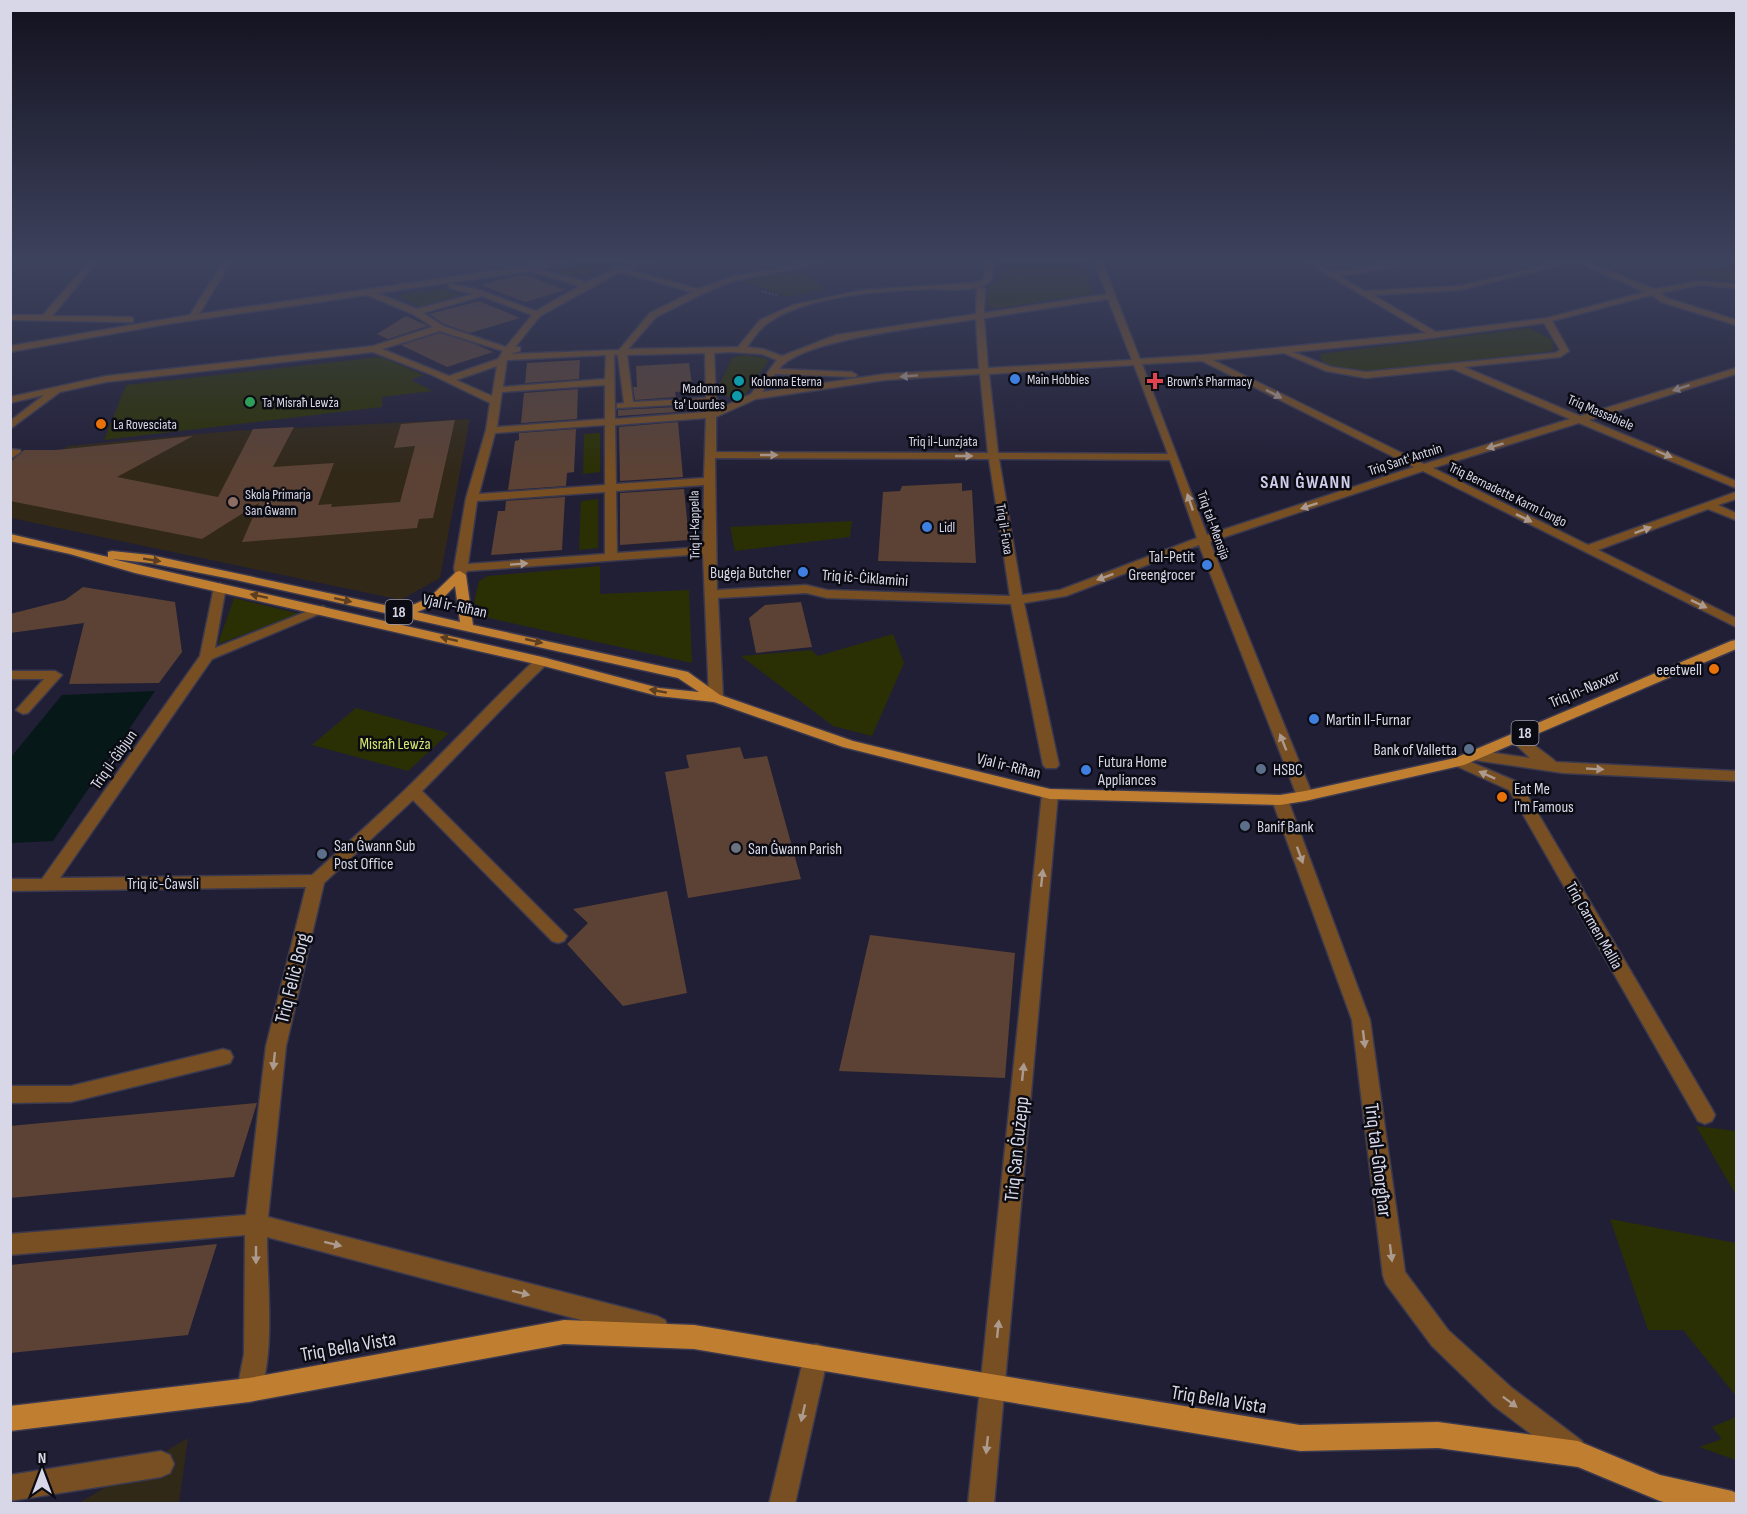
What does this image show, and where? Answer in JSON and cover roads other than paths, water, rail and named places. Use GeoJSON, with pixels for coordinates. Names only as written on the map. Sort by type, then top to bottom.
{"type":"FeatureCollection","features":[{"type":"Feature","properties":{"kind":"main road","name":"Vjal ir-Riħan"},"geometry":{"type":"LineString","coordinates":[[10,537],[73,551],[135,569],[542,661],[658,692],[716,698],[848,744],[1050,794],[1280,800],[1305,796]]}},
{"type":"Feature","properties":{"kind":"main road","name":"Vjal ir-Riħan"},"geometry":{"type":"LineString","coordinates":[[73,551],[150,559],[467,626],[683,675],[716,698]]}},
{"type":"Feature","properties":{"kind":"main road"},"geometry":{"type":"LineString","coordinates":[[404,613],[433,601],[460,572]]}},
{"type":"Feature","properties":{"kind":"main road"},"geometry":{"type":"LineString","coordinates":[[460,572],[467,626]]}},
{"type":"Feature","properties":{"kind":"main road","name":"Triq in-Naxxar"},"geometry":{"type":"LineString","coordinates":[[1305,796],[1458,762],[1737,644]]}},
{"type":"Feature","properties":{"kind":"main road","name":"Triq Bella Vista"},"geometry":{"type":"LineString","coordinates":[[10,1419],[249,1390],[564,1332],[694,1337],[1300,1438],[1438,1436],[1578,1454],[1663,1496],[1732,1503]]}},
{"type":"Feature","properties":{"kind":"street"},"geometry":{"type":"LineString","coordinates":[[10,349],[98,333]]}},
{"type":"Feature","properties":{"kind":"street"},"geometry":{"type":"LineString","coordinates":[[10,400],[61,387],[106,379],[374,349],[425,333]]}},
{"type":"Feature","properties":{"kind":"street"},"geometry":{"type":"LineString","coordinates":[[451,333],[504,356]]}},
{"type":"Feature","properties":{"kind":"street"},"geometry":{"type":"LineString","coordinates":[[522,333],[504,356],[495,396],[491,430],[472,498],[460,572],[709,550]]}},
{"type":"Feature","properties":{"kind":"street"},"geometry":{"type":"LineString","coordinates":[[629,405],[622,351],[638,333]]}},
{"type":"Feature","properties":{"kind":"street"},"geometry":{"type":"LineString","coordinates":[[740,351],[755,333]]}},
{"type":"Feature","properties":{"kind":"street"},"geometry":{"type":"LineString","coordinates":[[754,396],[782,359],[836,338],[869,333]]}},
{"type":"Feature","properties":{"kind":"street","name":"Triq il-Fuxa"},"geometry":{"type":"LineString","coordinates":[[980,333],[993,456],[1016,600],[1051,765]]}},
{"type":"Feature","properties":{"kind":"street","name":"Triq tal-Mensija"},"geometry":{"type":"LineString","coordinates":[[1125,333],[1203,540],[1305,796]]}},
{"type":"Feature","properties":{"kind":"street"},"geometry":{"type":"LineString","coordinates":[[491,430],[712,415],[754,396],[885,377],[1203,358],[1445,333]]}},
{"type":"Feature","properties":{"kind":"street"},"geometry":{"type":"LineString","coordinates":[[1284,351],[1329,369],[1366,375],[1557,355],[1565,351],[1554,333]]}},
{"type":"Feature","properties":{"kind":"street"},"geometry":{"type":"LineString","coordinates":[[374,349],[495,396],[609,382]]}},
{"type":"Feature","properties":{"kind":"street"},"geometry":{"type":"LineString","coordinates":[[449,380],[504,356],[610,351],[740,351],[773,353],[782,359]]}},
{"type":"Feature","properties":{"kind":"street"},"geometry":{"type":"LineString","coordinates":[[610,351],[611,557]]}},
{"type":"Feature","properties":{"kind":"street","name":"Triq il-Kappella"},"geometry":{"type":"LineString","coordinates":[[709,351],[713,400],[709,481],[709,550],[713,594],[716,698]]}},
{"type":"Feature","properties":{"kind":"street","name":"Triq Bernadette Karm Longo"},"geometry":{"type":"LineString","coordinates":[[1203,358],[1737,622]]}},
{"type":"Feature","properties":{"kind":"street","name":"Triq Massabiele"},"geometry":{"type":"LineString","coordinates":[[1455,367],[1584,419],[1737,485]]}},
{"type":"Feature","properties":{"kind":"street","name":"Triq Sant' Antnin"},"geometry":{"type":"LineString","coordinates":[[1016,600],[1062,593],[1203,540],[1422,468],[1737,370]]}},
{"type":"Feature","properties":{"kind":"street"},"geometry":{"type":"LineString","coordinates":[[774,371],[885,377]]}},
{"type":"Feature","properties":{"kind":"street"},"geometry":{"type":"LineString","coordinates":[[10,426],[61,387]]}},
{"type":"Feature","properties":{"kind":"street"},"geometry":{"type":"LineString","coordinates":[[610,407],[713,400]]}},
{"type":"Feature","properties":{"kind":"street","name":"Triq il-Lunzjata"},"geometry":{"type":"LineString","coordinates":[[711,455],[1174,458]]}},
{"type":"Feature","properties":{"kind":"street"},"geometry":{"type":"LineString","coordinates":[[472,498],[709,481]]}},
{"type":"Feature","properties":{"kind":"street"},"geometry":{"type":"LineString","coordinates":[[1588,549],[1737,495]]}},
{"type":"Feature","properties":{"kind":"street"},"geometry":{"type":"LineString","coordinates":[[1710,506],[1737,517]]}},
{"type":"Feature","properties":{"kind":"street","name":"Triq il-Ġibjun"},"geometry":{"type":"LineString","coordinates":[[48,884],[207,656],[220,587]]}},
{"type":"Feature","properties":{"kind":"street","name":"Triq iċ-Ċiklamini"},"geometry":{"type":"LineString","coordinates":[[713,594],[806,589],[827,594],[1016,600]]}},
{"type":"Feature","properties":{"kind":"street"},"geometry":{"type":"LineString","coordinates":[[207,656],[323,610]]}},
{"type":"Feature","properties":{"kind":"street"},"geometry":{"type":"LineString","coordinates":[[316,881],[413,791],[476,728],[495,705],[542,661]]}},
{"type":"Feature","properties":{"kind":"street"},"geometry":{"type":"LineString","coordinates":[[10,675],[55,675],[23,710]]}},
{"type":"Feature","properties":{"kind":"street"},"geometry":{"type":"LineString","coordinates":[[1515,737],[1533,754],[1563,768]]}},
{"type":"Feature","properties":{"kind":"street"},"geometry":{"type":"LineString","coordinates":[[1474,755],[1563,768]]}},
{"type":"Feature","properties":{"kind":"street"},"geometry":{"type":"LineString","coordinates":[[1458,762],[1515,788],[1516,770],[1563,768],[1737,776]]}},
{"type":"Feature","properties":{"kind":"street","name":"Triq Carmen Mallia"},"geometry":{"type":"LineString","coordinates":[[1515,788],[1705,1115]]}},
{"type":"Feature","properties":{"kind":"street"},"geometry":{"type":"LineString","coordinates":[[413,791],[558,936]]}},
{"type":"Feature","properties":{"kind":"street","name":"Triq San Ġużepp"},"geometry":{"type":"LineString","coordinates":[[981,1503],[1050,794]]}},
{"type":"Feature","properties":{"kind":"street","name":"Triq tal-Għorgħar"},"geometry":{"type":"LineString","coordinates":[[1280,800],[1361,1020],[1394,1276],[1440,1338],[1503,1397],[1578,1454]]}},
{"type":"Feature","properties":{"kind":"street","name":"Triq iċ-Ċawsli"},"geometry":{"type":"LineString","coordinates":[[10,885],[316,881]]}},
{"type":"Feature","properties":{"kind":"street","name":"Triq Feliċ Borg"},"geometry":{"type":"LineString","coordinates":[[249,1390],[256,1354],[256,1224],[276,1046],[316,881]]}},
{"type":"Feature","properties":{"kind":"street"},"geometry":{"type":"LineString","coordinates":[[10,1095],[72,1094],[223,1057]]}},
{"type":"Feature","properties":{"kind":"street","name":"Triq Bella Vista"},"geometry":{"type":"LineString","coordinates":[[10,1245],[256,1224],[694,1337]]}},
{"type":"Feature","properties":{"kind":"street"},"geometry":{"type":"LineString","coordinates":[[782,1503],[816,1356]]}},
{"type":"Feature","properties":{"kind":"street"},"geometry":{"type":"LineString","coordinates":[[10,1488],[161,1464]]}},
{"type":"Feature","properties":{"kind":"place","name":"Main Hobbies"},"geometry":{"type":"Point","coordinates":[1015,379]}},
{"type":"Feature","properties":{"kind":"place","name":"Kolonna Eterna"},"geometry":{"type":"Point","coordinates":[739,381]}},
{"type":"Feature","properties":{"kind":"place","name":"Brown's Pharmacy"},"geometry":{"type":"Point","coordinates":[1155,381]}},
{"type":"Feature","properties":{"kind":"place","name":"Madonna ta' Lourdes"},"geometry":{"type":"Point","coordinates":[737,396]}},
{"type":"Feature","properties":{"kind":"place","name":"Ta' Misraħ Lewża"},"geometry":{"type":"Point","coordinates":[250,402]}},
{"type":"Feature","properties":{"kind":"place","name":"La Rovesciata"},"geometry":{"type":"Point","coordinates":[101,424]}},
{"type":"Feature","properties":{"kind":"place","name":"Skola Primarja San Ġwann"},"geometry":{"type":"Point","coordinates":[233,502]}},
{"type":"Feature","properties":{"kind":"place","name":"Lidl"},"geometry":{"type":"Point","coordinates":[927,527]}},
{"type":"Feature","properties":{"kind":"place","name":"Tal-Petit Greengrocer"},"geometry":{"type":"Point","coordinates":[1207,565]}},
{"type":"Feature","properties":{"kind":"place","name":"Bugeja Butcher"},"geometry":{"type":"Point","coordinates":[803,572]}},
{"type":"Feature","properties":{"kind":"place","name":"eeetwell"},"geometry":{"type":"Point","coordinates":[1714,669]}},
{"type":"Feature","properties":{"kind":"place","name":"Martin Il-Furnar"},"geometry":{"type":"Point","coordinates":[1314,719]}},
{"type":"Feature","properties":{"kind":"place","name":"Bank of Valletta"},"geometry":{"type":"Point","coordinates":[1469,749]}},
{"type":"Feature","properties":{"kind":"place","name":"HSBC"},"geometry":{"type":"Point","coordinates":[1261,769]}},
{"type":"Feature","properties":{"kind":"place","name":"Futura Home Appliances"},"geometry":{"type":"Point","coordinates":[1086,770]}},
{"type":"Feature","properties":{"kind":"place","name":"Eat Me I'm Famous"},"geometry":{"type":"Point","coordinates":[1502,797]}},
{"type":"Feature","properties":{"kind":"place","name":"Banif Bank"},"geometry":{"type":"Point","coordinates":[1245,826]}},
{"type":"Feature","properties":{"kind":"place","name":"San Ġwann Parish"},"geometry":{"type":"Point","coordinates":[736,848]}},
{"type":"Feature","properties":{"kind":"place","name":"San Ġwann Sub Post Office"},"geometry":{"type":"Point","coordinates":[322,854]}},
{"type":"Feature","properties":{"kind":"district","name":"SAN ĠWANN"},"geometry":{"type":"Point","coordinates":[1306,482]}},
{"type":"Feature","properties":{"kind":"park label","name":"Misraħ Lewża"},"geometry":{"type":"Point","coordinates":[395,743]}}]}
